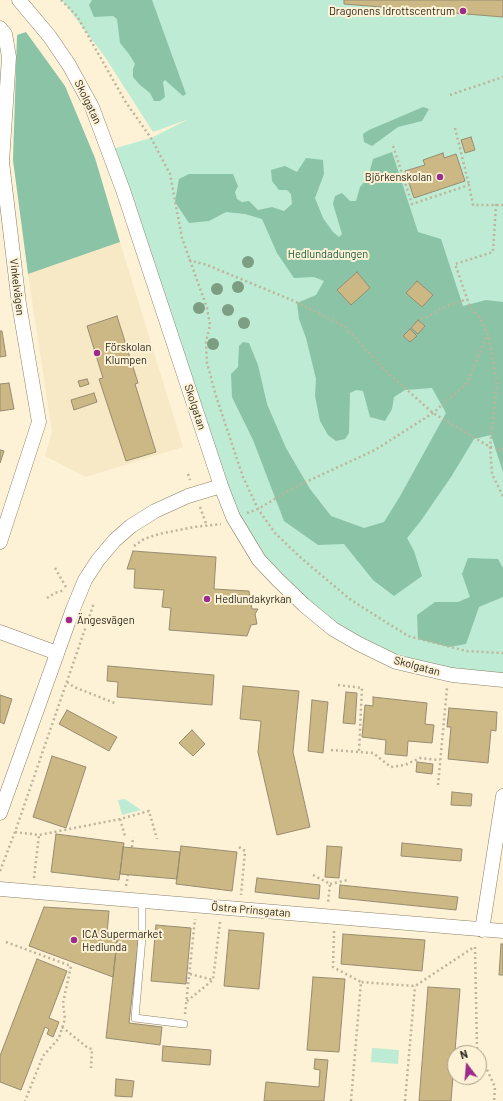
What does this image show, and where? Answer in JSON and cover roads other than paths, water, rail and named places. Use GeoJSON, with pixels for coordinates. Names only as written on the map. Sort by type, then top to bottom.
{"type":"FeatureCollection","features":[{"type":"Feature","properties":{"kind":"street","name":"Skolgatan"},"geometry":{"type":"LineString","coordinates":[[19,0],[50,37],[69,65],[92,107],[123,190],[221,486],[233,518],[259,560],[304,606],[333,629],[359,644],[396,662],[452,675],[503,680]]}},
{"type":"Feature","properties":{"kind":"street","name":"Vinkelvägen"},"geometry":{"type":"LineString","coordinates":[[0,28],[4,34],[9,57],[1,162],[19,304],[39,422],[0,542]]}},
{"type":"Feature","properties":{"kind":"street"},"geometry":{"type":"LineString","coordinates":[[0,813],[57,653],[85,580],[98,560],[115,540],[131,526],[155,511],[188,496],[221,486]]}},
{"type":"Feature","properties":{"kind":"street"},"geometry":{"type":"LineString","coordinates":[[0,632],[57,653]]}},
{"type":"Feature","properties":{"kind":"street"},"geometry":{"type":"LineString","coordinates":[[482,930],[503,796]]}},
{"type":"Feature","properties":{"kind":"street","name":"Östra Prinsgatan"},"geometry":{"type":"LineString","coordinates":[[0,889],[20,896],[142,901],[503,931]]}},
{"type":"Feature","properties":{"kind":"lane"},"geometry":{"type":"LineString","coordinates":[[142,901],[142,938],[135,1018],[184,1024]]}},
{"type":"Feature","properties":{"kind":"place","name":"Dragonens Idrottscentrum"},"geometry":{"type":"Point","coordinates":[463,11]}},
{"type":"Feature","properties":{"kind":"place","name":"Björkenskolan"},"geometry":{"type":"Point","coordinates":[440,177]}},
{"type":"Feature","properties":{"kind":"place","name":"Förskolan Klumpen"},"geometry":{"type":"Point","coordinates":[97,353]}},
{"type":"Feature","properties":{"kind":"place","name":"Hedlundakyrkan"},"geometry":{"type":"Point","coordinates":[207,599]}},
{"type":"Feature","properties":{"kind":"place","name":"Ängesvägen"},"geometry":{"type":"Point","coordinates":[69,620]}},
{"type":"Feature","properties":{"kind":"place","name":"ICA Supermarket Hedlunda"},"geometry":{"type":"Point","coordinates":[74,940]}},
{"type":"Feature","properties":{"kind":"park label","name":"Hedlundadungen"},"geometry":{"type":"Point","coordinates":[328,254]}}]}
